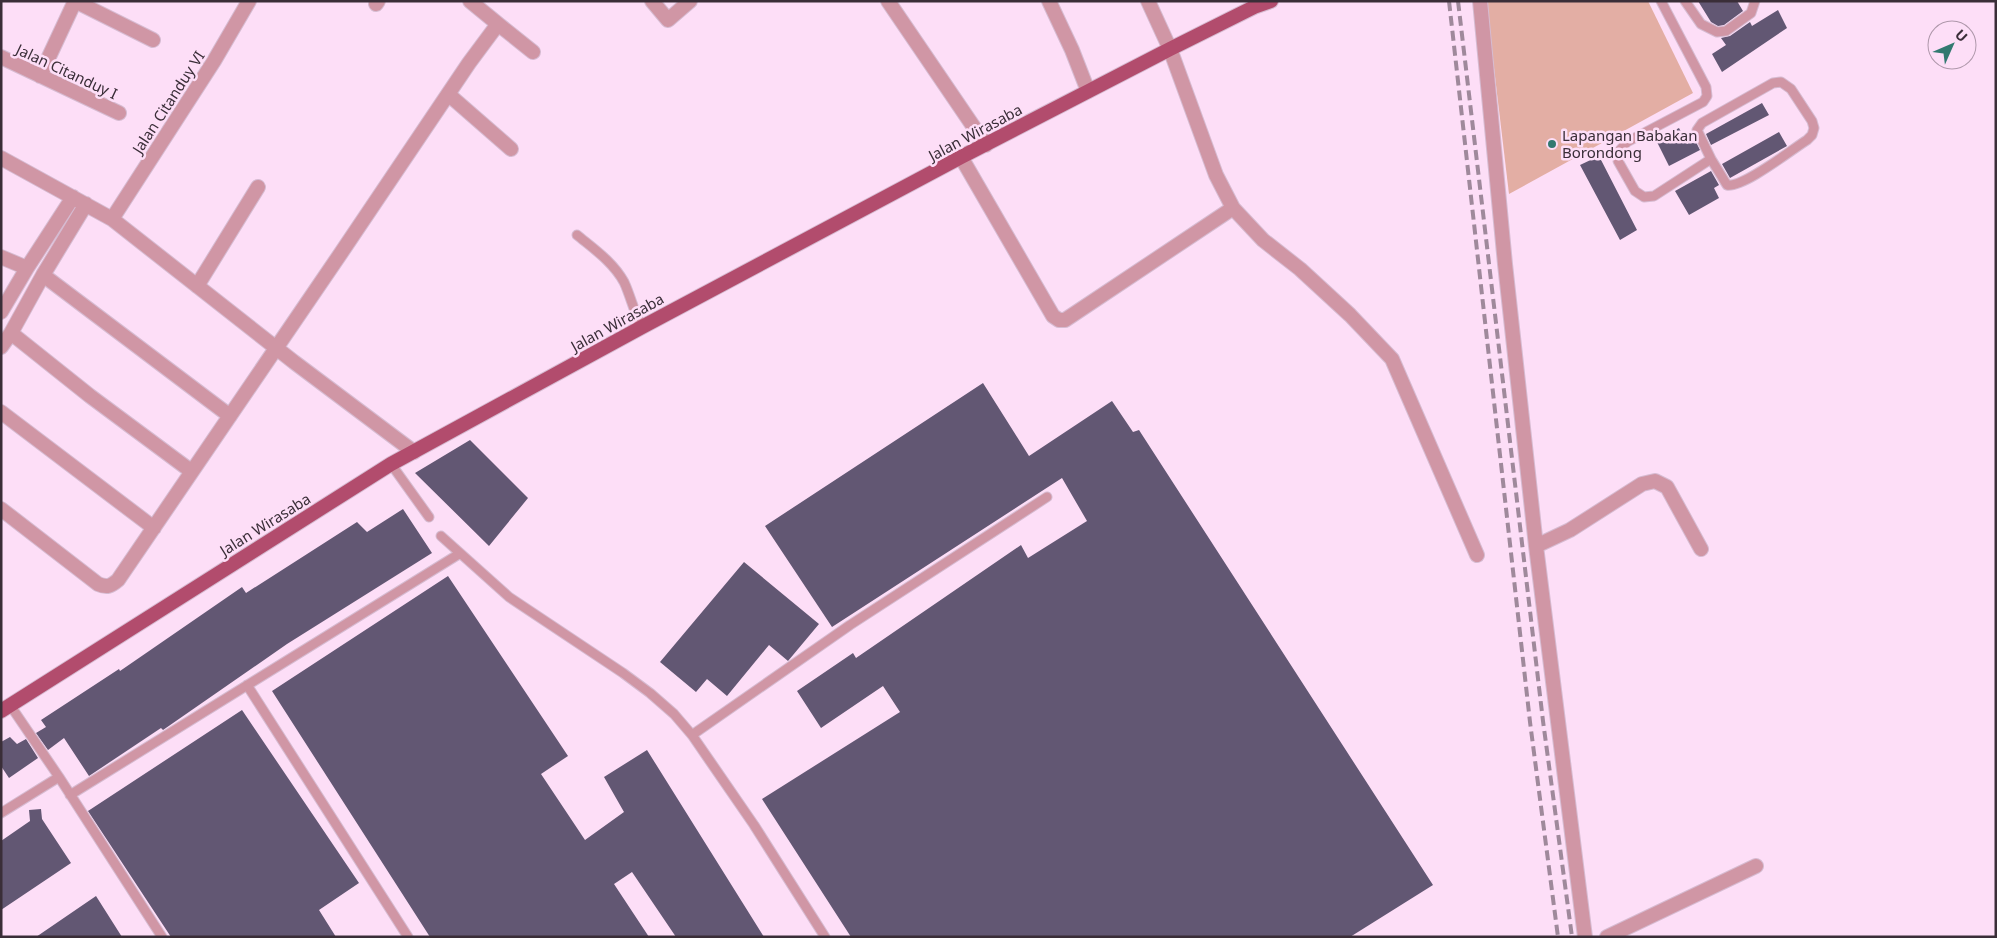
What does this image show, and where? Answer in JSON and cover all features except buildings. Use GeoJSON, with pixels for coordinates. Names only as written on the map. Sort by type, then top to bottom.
{"type":"FeatureCollection","features":[{"type":"Feature","properties":{"kind":"main road","name":"Jalan Wirasaba"},"geometry":{"type":"LineString","coordinates":[[6,708],[391,464],[642,327],[961,157],[1170,49],[1254,7],[1272,1]]}},
{"type":"Feature","properties":{"kind":"street"},"geometry":{"type":"LineString","coordinates":[[40,76],[75,1],[153,40]]}},
{"type":"Feature","properties":{"kind":"street","name":"Jalan Citanduy VI"},"geometry":{"type":"LineString","coordinates":[[112,219],[214,61],[249,1]]}},
{"type":"Feature","properties":{"kind":"street"},"geometry":{"type":"LineString","coordinates":[[470,1],[533,52]]}},
{"type":"Feature","properties":{"kind":"street"},"geometry":{"type":"LineString","coordinates":[[652,1],[668,20],[690,1]]}},
{"type":"Feature","properties":{"kind":"street"},"geometry":{"type":"LineString","coordinates":[[888,1],[986,145]]}},
{"type":"Feature","properties":{"kind":"street"},"geometry":{"type":"LineString","coordinates":[[1049,1],[1072,50],[1088,91]]}},
{"type":"Feature","properties":{"kind":"street"},"geometry":{"type":"LineString","coordinates":[[1148,1],[1170,49],[1216,175],[1233,208],[1263,240],[1300,269],[1350,315],[1392,360],[1477,555]]}},
{"type":"Feature","properties":{"kind":"street"},"geometry":{"type":"LineString","coordinates":[[1480,1],[1505,264],[1536,546],[1585,937]]}},
{"type":"Feature","properties":{"kind":"street"},"geometry":{"type":"LineString","coordinates":[[1,509],[98,584],[111,586],[118,580],[448,94],[498,24]]}},
{"type":"Feature","properties":{"kind":"street","name":"Jalan Citanduy I"},"geometry":{"type":"LineString","coordinates":[[1,57],[119,113]]}},
{"type":"Feature","properties":{"kind":"street"},"geometry":{"type":"LineString","coordinates":[[448,94],[511,149]]}},
{"type":"Feature","properties":{"kind":"street"},"geometry":{"type":"LineString","coordinates":[[961,157],[1053,316],[1059,320],[1065,320],[1233,208]]}},
{"type":"Feature","properties":{"kind":"street"},"geometry":{"type":"LineString","coordinates":[[1,158],[112,219],[414,452]]}},
{"type":"Feature","properties":{"kind":"street"},"geometry":{"type":"LineString","coordinates":[[197,286],[258,187]]}},
{"type":"Feature","properties":{"kind":"street"},"geometry":{"type":"LineString","coordinates":[[1,312],[27,268],[80,200]]}},
{"type":"Feature","properties":{"kind":"street"},"geometry":{"type":"LineString","coordinates":[[1,347],[11,333],[43,275],[80,200]]}},
{"type":"Feature","properties":{"kind":"street"},"geometry":{"type":"LineString","coordinates":[[1,257],[27,268]]}},
{"type":"Feature","properties":{"kind":"street"},"geometry":{"type":"LineString","coordinates":[[43,275],[230,416]]}},
{"type":"Feature","properties":{"kind":"street"},"geometry":{"type":"LineString","coordinates":[[11,333],[90,396],[191,471]]}},
{"type":"Feature","properties":{"kind":"street"},"geometry":{"type":"LineString","coordinates":[[1,412],[154,528]]}},
{"type":"Feature","properties":{"kind":"street"},"geometry":{"type":"LineString","coordinates":[[1536,546],[1594,516],[1642,484],[1655,481],[1667,488],[1701,549]]}},
{"type":"Feature","properties":{"kind":"street"},"geometry":{"type":"LineString","coordinates":[[1607,937],[1756,866]]}},
{"type":"Feature","properties":{"kind":"lane"},"geometry":{"type":"LineString","coordinates":[[1662,1],[1706,87],[1707,96],[1703,102],[1627,142],[1620,150],[1618,161],[1635,191],[1644,197],[1654,196],[1711,158]]}},
{"type":"Feature","properties":{"kind":"lane"},"geometry":{"type":"LineString","coordinates":[[1685,1],[1701,24],[1717,32],[1726,31],[1751,13],[1755,1]]}},
{"type":"Feature","properties":{"kind":"lane"},"geometry":{"type":"LineString","coordinates":[[1781,82],[1791,89],[1812,121],[1814,128],[1812,135],[1807,140],[1745,181],[1733,186],[1727,185],[1723,180],[1711,158],[1697,130],[1702,123],[1772,83],[1781,82]]}},
{"type":"Feature","properties":{"kind":"lane"},"geometry":{"type":"LineString","coordinates":[[576,235],[606,258],[617,270],[625,284],[642,327]]}},
{"type":"Feature","properties":{"kind":"lane"},"geometry":{"type":"LineString","coordinates":[[391,464],[429,516]]}},
{"type":"Feature","properties":{"kind":"lane"},"geometry":{"type":"LineString","coordinates":[[692,735],[858,619],[1047,497]]}},
{"type":"Feature","properties":{"kind":"lane"},"geometry":{"type":"LineString","coordinates":[[440,536],[509,598],[650,693],[674,714],[692,735],[754,824],[825,937]]}},
{"type":"Feature","properties":{"kind":"lane"},"geometry":{"type":"LineString","coordinates":[[70,795],[459,554]]}},
{"type":"Feature","properties":{"kind":"lane"},"geometry":{"type":"LineString","coordinates":[[247,685],[408,937]]}},
{"type":"Feature","properties":{"kind":"lane"},"geometry":{"type":"LineString","coordinates":[[6,708],[59,777],[162,937]]}},
{"type":"Feature","properties":{"kind":"lane"},"geometry":{"type":"LineString","coordinates":[[1,814],[59,777]]}},
{"type":"Feature","properties":{"kind":"shaded area","name":"Lapangan Babakan Borondong"},"geometry":{"type":"Polygon","coordinates":[[[1486,1],[1648,1],[1693,93],[1509,194],[1486,1]]]}},
{"type":"Feature","properties":{"kind":"railway"},"geometry":{"type":"LineString","coordinates":[[1449,1],[1530,722],[1558,937]]}},
{"type":"Feature","properties":{"kind":"railway"},"geometry":{"type":"LineString","coordinates":[[1458,1],[1543,721],[1572,937]]}},
{"type":"Feature","properties":{"kind":"place","name":"Lapangan Babakan Borondong"},"geometry":{"type":"Point","coordinates":[1552,144]}}]}
